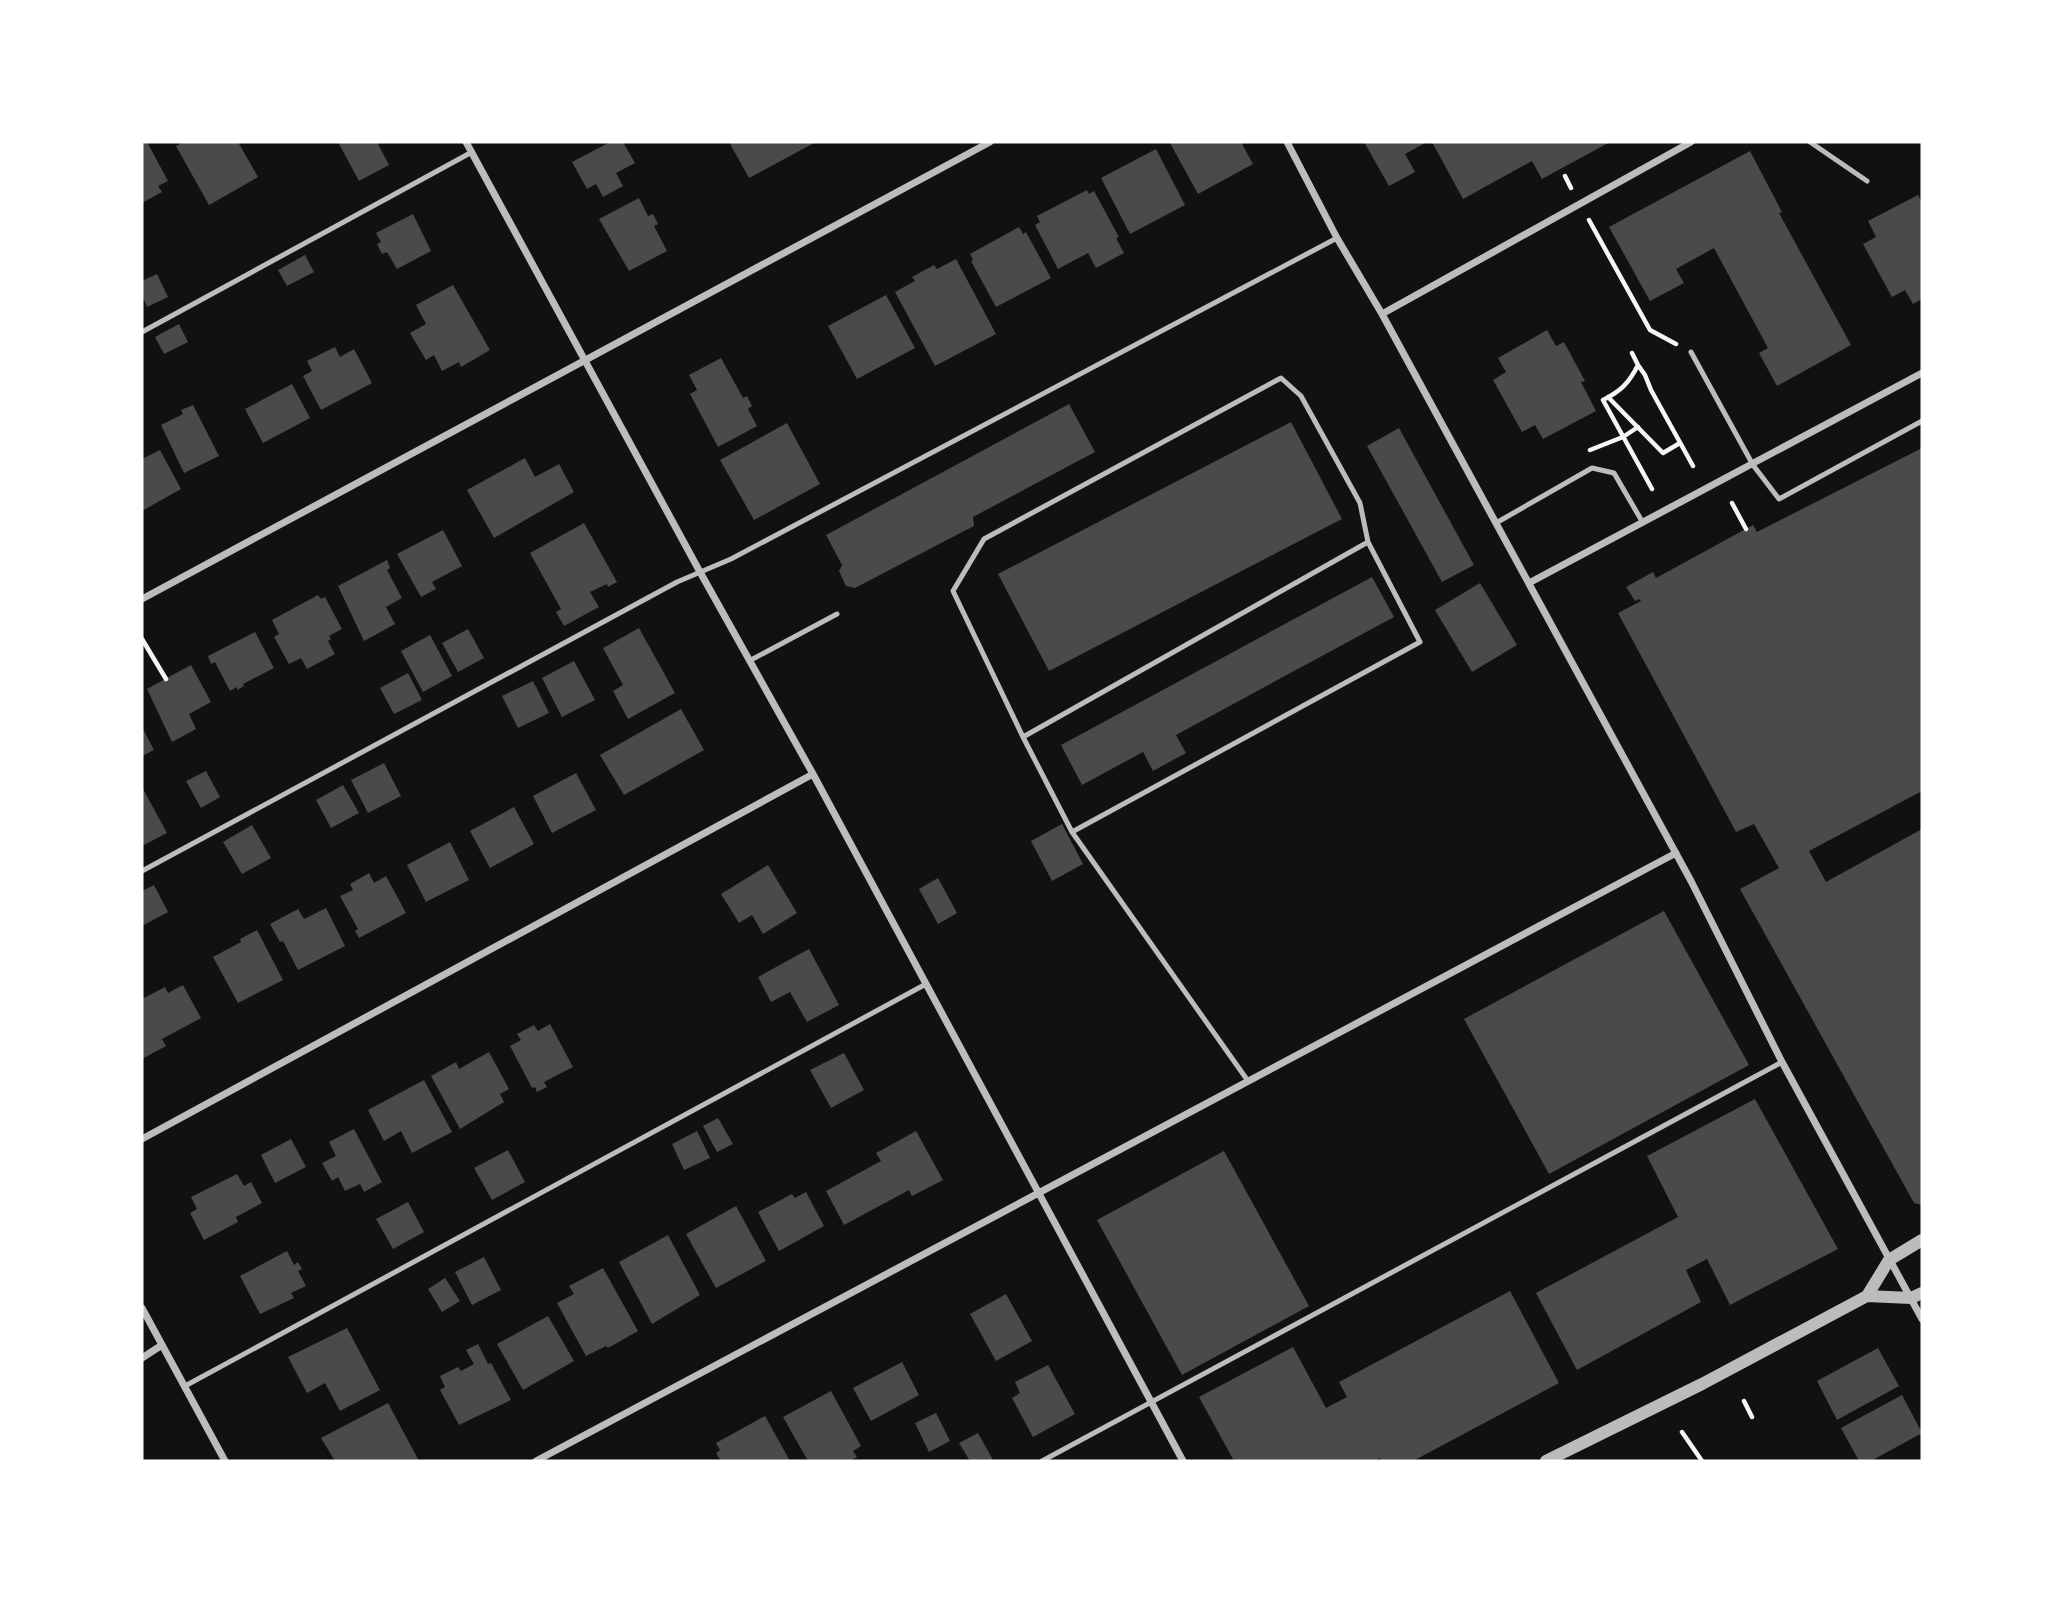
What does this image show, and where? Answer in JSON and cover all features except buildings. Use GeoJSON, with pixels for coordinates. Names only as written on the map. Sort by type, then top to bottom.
{"type":"FeatureCollection","features":[{"type":"Feature","properties":{"kind":"street"},"geometry":{"type":"LineString","coordinates":[[466,142],[813,774],[1183,1461]]}},
{"type":"Feature","properties":{"kind":"street"},"geometry":{"type":"LineString","coordinates":[[142,599],[990,142]]}},
{"type":"Feature","properties":{"kind":"street"},"geometry":{"type":"LineString","coordinates":[[1287,142],[1337,238],[1382,314],[1676,853],[1782,1062],[1889,1260],[1917,1295],[1922,1319]]}},
{"type":"Feature","properties":{"kind":"street"},"geometry":{"type":"LineString","coordinates":[[1382,314],[1691,142]]}},
{"type":"Feature","properties":{"kind":"street"},"geometry":{"type":"LineString","coordinates":[[1529,583],[1922,373]]}},
{"type":"Feature","properties":{"kind":"street"},"geometry":{"type":"LineString","coordinates":[[142,1139],[813,774]]}},
{"type":"Feature","properties":{"kind":"street"},"geometry":{"type":"LineString","coordinates":[[536,1461],[1676,853]]}},
{"type":"Feature","properties":{"kind":"street"},"geometry":{"type":"LineString","coordinates":[[1867,1296],[1889,1260],[1922,1240]]}},
{"type":"Feature","properties":{"kind":"street"},"geometry":{"type":"LineString","coordinates":[[1546,1461],[1702,1384],[1867,1296],[1917,1295]]}},
{"type":"Feature","properties":{"kind":"street"},"geometry":{"type":"LineString","coordinates":[[142,1308],[225,1461]]}},
{"type":"Feature","properties":{"kind":"street"},"geometry":{"type":"LineString","coordinates":[[142,1358],[162,1345]]}},
{"type":"Feature","properties":{"kind":"lane"},"geometry":{"type":"LineString","coordinates":[[1810,142],[1867,181]]}},
{"type":"Feature","properties":{"kind":"lane"},"geometry":{"type":"LineString","coordinates":[[142,332],[472,152]]}},
{"type":"Feature","properties":{"kind":"lane"},"geometry":{"type":"LineString","coordinates":[[142,871],[677,582],[744,552],[1337,238]]}},
{"type":"Feature","properties":{"kind":"lane"},"geometry":{"type":"LineString","coordinates":[[1691,352],[1753,464],[1779,499],[1922,421]]}},
{"type":"Feature","properties":{"kind":"lane"},"geometry":{"type":"LineString","coordinates":[[1072,832],[1420,642],[1368,542],[1360,503],[1301,396],[1281,378],[984,538],[953,591],[1072,832],[1248,1081]]}},
{"type":"Feature","properties":{"kind":"lane"},"geometry":{"type":"LineString","coordinates":[[1496,523],[1592,468],[1614,473],[1643,523]]}},
{"type":"Feature","properties":{"kind":"lane"},"geometry":{"type":"LineString","coordinates":[[1023,737],[1368,542]]}},
{"type":"Feature","properties":{"kind":"lane"},"geometry":{"type":"LineString","coordinates":[[749,661],[836,614]]}},
{"type":"Feature","properties":{"kind":"lane"},"geometry":{"type":"LineString","coordinates":[[185,1386],[926,984]]}},
{"type":"Feature","properties":{"kind":"lane"},"geometry":{"type":"LineString","coordinates":[[1042,1461],[1782,1062]]}},
{"type":"Feature","properties":{"kind":"path"},"geometry":{"type":"LineString","coordinates":[[1565,176],[1650,330],[1691,352]]}},
{"type":"Feature","properties":{"kind":"path"},"geometry":{"type":"LineString","coordinates":[[1632,354],[1646,375],[1651,390],[1693,466]]}},
{"type":"Feature","properties":{"kind":"path"},"geometry":{"type":"LineString","coordinates":[[1638,365],[1622,391],[1603,400],[1652,489]]}},
{"type":"Feature","properties":{"kind":"path"},"geometry":{"type":"LineString","coordinates":[[1608,397],[1663,453],[1680,443]]}},
{"type":"Feature","properties":{"kind":"path"},"geometry":{"type":"LineString","coordinates":[[1732,503],[1746,529]]}},
{"type":"Feature","properties":{"kind":"path"},"geometry":{"type":"LineString","coordinates":[[142,639],[166,679]]}},
{"type":"Feature","properties":{"kind":"path"},"geometry":{"type":"LineString","coordinates":[[1744,1401],[1752,1417]]}},
{"type":"Feature","properties":{"kind":"path"},"geometry":{"type":"LineString","coordinates":[[1682,1432],[1702,1461]]}}]}
